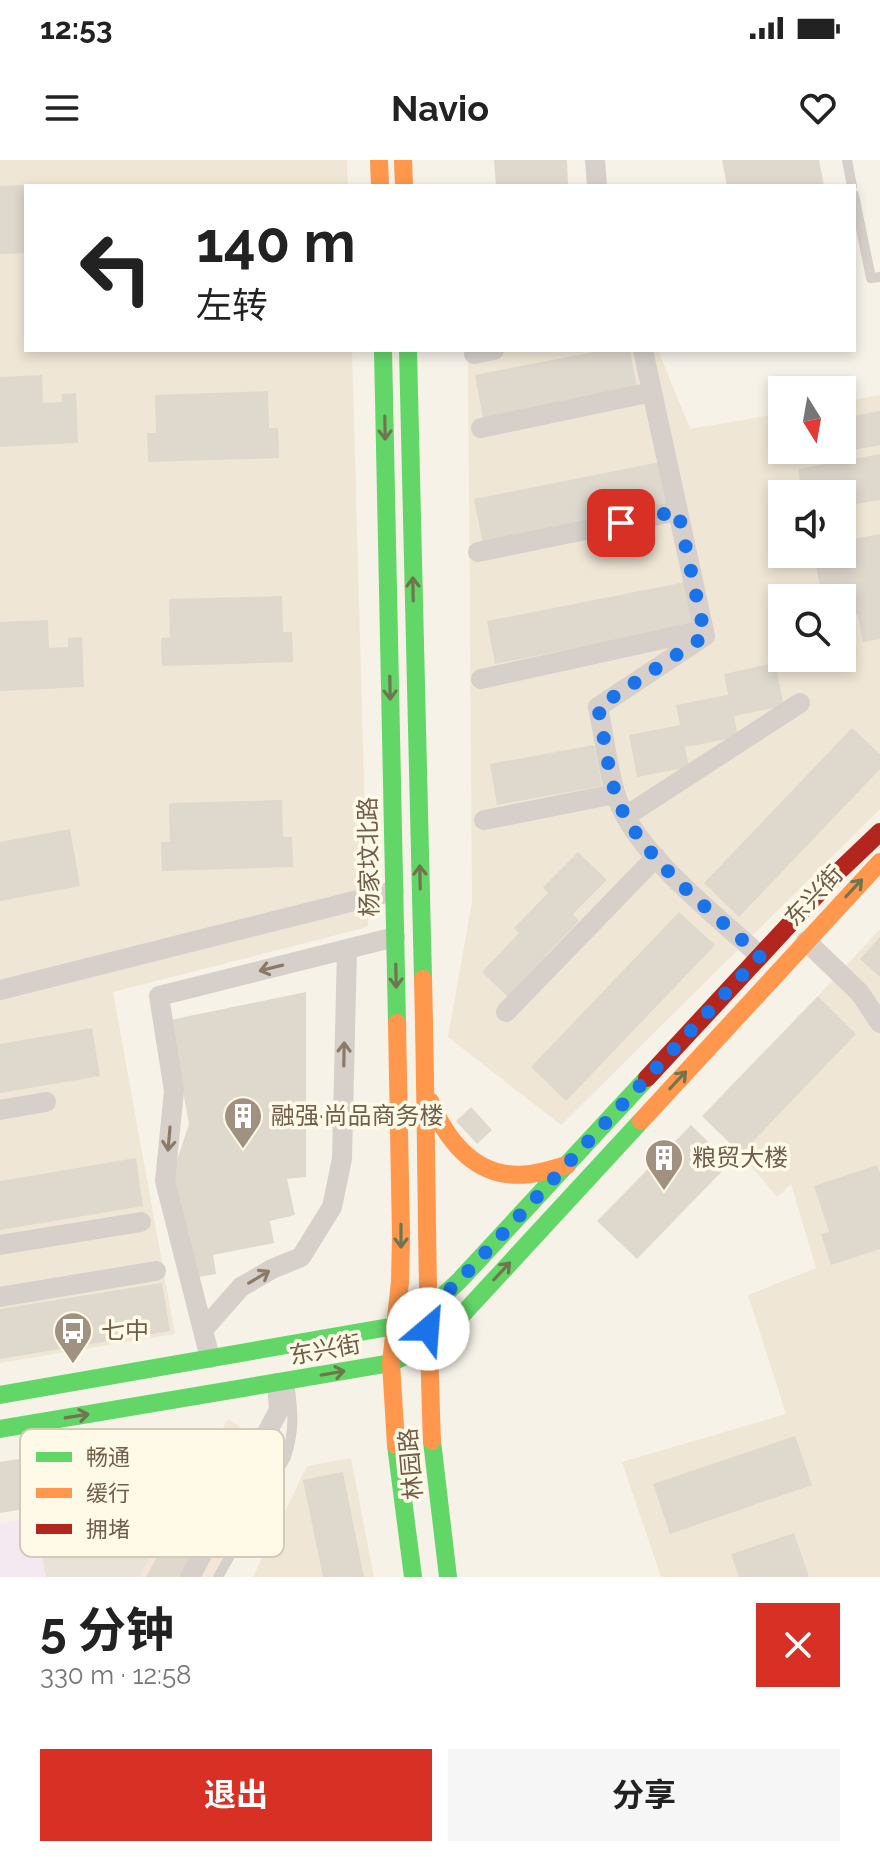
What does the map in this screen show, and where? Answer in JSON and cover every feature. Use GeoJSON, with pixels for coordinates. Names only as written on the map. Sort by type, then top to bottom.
{"type":"FeatureCollection","features":[{"type":"Feature","properties":{"kind":"main road"},"geometry":{"type":"LineString","coordinates":[[379,160],[380,184]]}},
{"type":"Feature","properties":{"kind":"main road"},"geometry":{"type":"LineString","coordinates":[[403,160],[404,184]]}},
{"type":"Feature","properties":{"kind":"main road","name":"杨家坟北路"},"geometry":{"type":"LineString","coordinates":[[383,352],[401,1236],[400,1282],[391,1363]]}},
{"type":"Feature","properties":{"kind":"main road","name":"杨家坟北路"},"geometry":{"type":"LineString","coordinates":[[408,352],[429,1239],[428,1346]]}},
{"type":"Feature","properties":{"kind":"main road","name":"东兴街"},"geometry":{"type":"LineString","coordinates":[[0,1395],[395,1326],[427,1311],[459,1281],[838,872],[880,832]]}},
{"type":"Feature","properties":{"kind":"main road","name":"东兴街"},"geometry":{"type":"LineString","coordinates":[[0,1429],[391,1363],[442,1337],[880,862]]}},
{"type":"Feature","properties":{"kind":"main road"},"geometry":{"type":"LineString","coordinates":[[788,926],[806,941]]}},
{"type":"Feature","properties":{"kind":"main road"},"geometry":{"type":"LineString","coordinates":[[425,1090],[439,1124],[454,1147],[473,1162],[496,1172],[525,1175],[567,1165]]}},
{"type":"Feature","properties":{"kind":"main road"},"geometry":{"type":"LineString","coordinates":[[431,1426],[452,1352],[482,1294]]}},
{"type":"Feature","properties":{"kind":"main road","name":"林园路"},"geometry":{"type":"LineString","coordinates":[[428,1346],[431,1426],[448,1577]]}},
{"type":"Feature","properties":{"kind":"main road","name":"林园路"},"geometry":{"type":"LineString","coordinates":[[391,1363],[397,1456],[413,1577]]}},
{"type":"Feature","properties":{"kind":"street"},"geometry":{"type":"LineString","coordinates":[[595,160],[597,184]]}},
{"type":"Feature","properties":{"kind":"street"},"geometry":{"type":"LineString","coordinates":[[643,352],[705,636],[598,707],[615,794],[632,828],[656,857],[760,956]]}},
{"type":"Feature","properties":{"kind":"street"},"geometry":{"type":"LineString","coordinates":[[481,428],[652,392]]}},
{"type":"Feature","properties":{"kind":"street"},"geometry":{"type":"LineString","coordinates":[[478,552],[678,511]]}},
{"type":"Feature","properties":{"kind":"street"},"geometry":{"type":"LineString","coordinates":[[481,679],[704,630]]}},
{"type":"Feature","properties":{"kind":"street"},"geometry":{"type":"LineString","coordinates":[[626,816],[800,703]]}},
{"type":"Feature","properties":{"kind":"street"},"geometry":{"type":"LineString","coordinates":[[484,820],[615,794]]}},
{"type":"Feature","properties":{"kind":"street"},"geometry":{"type":"LineString","coordinates":[[506,1012],[656,857]]}},
{"type":"Feature","properties":{"kind":"street"},"geometry":{"type":"LineString","coordinates":[[0,990],[394,891]]}},
{"type":"Feature","properties":{"kind":"street"},"geometry":{"type":"LineString","coordinates":[[210,1358],[165,1181],[174,1091],[159,996],[395,937]]}},
{"type":"Feature","properties":{"kind":"street"},"geometry":{"type":"LineString","coordinates":[[806,941],[860,993],[880,1023]]}},
{"type":"Feature","properties":{"kind":"street"},"geometry":{"type":"LineString","coordinates":[[203,1330],[241,1287],[301,1257],[332,1207],[342,1159],[347,949]]}},
{"type":"Feature","properties":{"kind":"street"},"geometry":{"type":"LineString","coordinates":[[0,1110],[46,1102]]}},
{"type":"Feature","properties":{"kind":"street"},"geometry":{"type":"LineString","coordinates":[[0,1245],[141,1222]]}},
{"type":"Feature","properties":{"kind":"street"},"geometry":{"type":"LineString","coordinates":[[0,1297],[156,1271]]}},
{"type":"Feature","properties":{"kind":"street"},"geometry":{"type":"LineString","coordinates":[[269,1429],[279,1410],[283,1382]]}},
{"type":"Feature","properties":{"kind":"street"},"geometry":{"type":"LineString","coordinates":[[190,1577],[201,1557]]}},
{"type":"Feature","properties":{"kind":"lane"},"geometry":{"type":"LineString","coordinates":[[847,160],[852,184]]}},
{"type":"Feature","properties":{"kind":"lane"},"geometry":{"type":"LineString","coordinates":[[856,205],[871,278],[880,277]]}},
{"type":"Feature","properties":{"kind":"lane"},"geometry":{"type":"LineString","coordinates":[[283,1382],[294,1418],[293,1437],[284,1461]]}},
{"type":"Feature","properties":{"kind":"lane"},"geometry":{"type":"LineString","coordinates":[[218,1577],[229,1557]]}},
{"type":"Feature","properties":{"kind":"shaded area"},"geometry":{"type":"Polygon","coordinates":[[[0,160],[347,160],[348,184],[24,184],[24,352],[352,352],[368,927],[113,992],[175,1334],[0,1363],[0,160]]]}},
{"type":"Feature","properties":{"kind":"shaded area"},"geometry":{"type":"Polygon","coordinates":[[[468,352],[659,352],[690,429],[768,415],[768,464],[856,464],[856,399],[880,395],[880,809],[561,1125],[448,1037],[472,902],[468,352]]]}},
{"type":"Feature","properties":{"kind":"shaded area"},"geometry":{"type":"Polygon","coordinates":[[[880,929],[880,1577],[661,1577],[622,1462],[786,1414],[748,1295],[816,1268],[791,1184],[777,1197],[741,1154],[856,1034],[818,996],[880,929]]]}},
{"type":"Feature","properties":{"kind":"shaded area"},"geometry":{"type":"Polygon","coordinates":[[[228,1419],[243,1429],[222,1429],[228,1419]]]}},
{"type":"Feature","properties":{"kind":"shaded area"},"geometry":{"type":"Polygon","coordinates":[[[351,1458],[374,1577],[253,1577],[263,1557],[284,1557],[284,1513],[307,1466],[351,1458]]]}},
{"type":"Feature","properties":{"kind":"shaded area"},"geometry":{"type":"Polygon","coordinates":[[[20,1520],[20,1557],[150,1557],[139,1577],[0,1577],[0,1524],[20,1520]]]}},
{"type":"Feature","properties":{"kind":"shaded area"},"geometry":{"type":"Polygon","coordinates":[[[20,1520],[20,1557],[42,1557],[46,1577],[0,1577],[0,1524],[20,1520]]]}},
{"type":"Feature","properties":{"kind":"shaded area"},"geometry":{"type":"Polygon","coordinates":[[[150,1557],[223,1557],[212,1577],[139,1577],[150,1557]]]}},
{"type":"Feature","properties":{"kind":"building"},"geometry":{"type":"Polygon","coordinates":[[[494,160],[567,160],[568,184],[496,184],[494,160]]]}},
{"type":"Feature","properties":{"kind":"building"},"geometry":{"type":"Polygon","coordinates":[[[722,160],[819,160],[824,184],[727,184],[722,160]]]}},
{"type":"Feature","properties":{"kind":"building"},"geometry":{"type":"Polygon","coordinates":[[[24,185],[24,253],[0,254],[0,186],[24,185]]]}},
{"type":"Feature","properties":{"kind":"building"},"geometry":{"type":"Polygon","coordinates":[[[594,352],[630,352],[637,388],[483,418],[475,375],[594,352]]]}},
{"type":"Feature","properties":{"kind":"building"},"geometry":{"type":"Polygon","coordinates":[[[42,375],[43,403],[62,402],[62,394],[76,393],[78,443],[0,447],[0,377],[42,375]]]}},
{"type":"Feature","properties":{"kind":"building"},"geometry":{"type":"Polygon","coordinates":[[[268,391],[269,428],[278,428],[279,458],[148,462],[147,433],[156,433],[155,395],[268,391]]]}},
{"type":"Feature","properties":{"kind":"building"},"geometry":{"type":"Polygon","coordinates":[[[880,411],[880,445],[856,449],[856,415],[880,411]]]}},
{"type":"Feature","properties":{"kind":"building"},"geometry":{"type":"Polygon","coordinates":[[[880,454],[880,500],[856,504],[856,480],[800,480],[798,469],[825,464],[856,464],[856,458],[880,454]]]}},
{"type":"Feature","properties":{"kind":"building"},"geometry":{"type":"Polygon","coordinates":[[[660,462],[668,505],[483,543],[474,499],[660,462]]]}},
{"type":"Feature","properties":{"kind":"building"},"geometry":{"type":"Polygon","coordinates":[[[880,534],[880,639],[863,642],[856,615],[856,584],[819,584],[817,568],[856,568],[856,538],[880,534]]]}},
{"type":"Feature","properties":{"kind":"building"},"geometry":{"type":"Polygon","coordinates":[[[686,582],[694,624],[495,664],[487,621],[686,582]]]}},
{"type":"Feature","properties":{"kind":"building"},"geometry":{"type":"Polygon","coordinates":[[[282,596],[283,632],[292,632],[293,662],[162,666],[161,638],[170,637],[169,599],[282,596]]]}},
{"type":"Feature","properties":{"kind":"building"},"geometry":{"type":"Polygon","coordinates":[[[48,620],[49,648],[68,647],[68,638],[82,637],[84,687],[0,691],[0,622],[48,620]]]}},
{"type":"Feature","properties":{"kind":"building"},"geometry":{"type":"Polygon","coordinates":[[[768,665],[768,672],[777,672],[784,706],[734,716],[738,737],[685,747],[689,767],[637,777],[629,735],[680,725],[676,705],[728,695],[724,674],[768,665]]]}},
{"type":"Feature","properties":{"kind":"building"},"geometry":{"type":"Polygon","coordinates":[[[852,728],[880,754],[880,769],[739,917],[704,883],[852,728]]]}},
{"type":"Feature","properties":{"kind":"building"},"geometry":{"type":"Polygon","coordinates":[[[594,745],[602,786],[497,805],[490,764],[594,745]]]}},
{"type":"Feature","properties":{"kind":"building"},"geometry":{"type":"Polygon","coordinates":[[[282,800],[283,837],[292,837],[293,867],[162,871],[161,842],[170,842],[169,803],[282,800]]]}},
{"type":"Feature","properties":{"kind":"building"},"geometry":{"type":"Polygon","coordinates":[[[70,829],[80,886],[0,901],[0,842],[70,829]]]}},
{"type":"Feature","properties":{"kind":"building"},"geometry":{"type":"Polygon","coordinates":[[[578,852],[607,880],[573,914],[579,921],[545,956],[551,962],[512,1001],[482,972],[519,933],[514,928],[548,893],[543,887],[578,852]]]}},
{"type":"Feature","properties":{"kind":"building"},"geometry":{"type":"Polygon","coordinates":[[[679,912],[715,945],[566,1101],[531,1067],[679,912]]]}},
{"type":"Feature","properties":{"kind":"building"},"geometry":{"type":"Polygon","coordinates":[[[880,937],[880,977],[860,959],[880,937]]]}},
{"type":"Feature","properties":{"kind":"building","name":"融强·尚品商务楼"},"geometry":{"type":"Polygon","coordinates":[[[306,992],[306,1177],[287,1179],[295,1215],[270,1221],[274,1243],[213,1255],[216,1274],[198,1277],[172,1175],[189,1124],[170,1020],[306,992]]]}},
{"type":"Feature","properties":{"kind":"building"},"geometry":{"type":"Polygon","coordinates":[[[818,996],[856,1034],[741,1154],[702,1116],[818,996]]]}},
{"type":"Feature","properties":{"kind":"building"},"geometry":{"type":"Polygon","coordinates":[[[92,1028],[100,1076],[0,1093],[0,1044],[92,1028]]]}},
{"type":"Feature","properties":{"kind":"building"},"geometry":{"type":"Polygon","coordinates":[[[471,1107],[492,1130],[477,1144],[456,1121],[471,1107]]]}},
{"type":"Feature","properties":{"kind":"building","name":"粮贸大楼"},"geometry":{"type":"Polygon","coordinates":[[[691,1125],[730,1163],[637,1259],[597,1221],[691,1125]]]}},
{"type":"Feature","properties":{"kind":"building"},"geometry":{"type":"Polygon","coordinates":[[[136,1158],[143,1206],[0,1230],[0,1181],[136,1158]]]}},
{"type":"Feature","properties":{"kind":"building"},"geometry":{"type":"Polygon","coordinates":[[[877,1165],[880,1173],[880,1249],[831,1265],[821,1234],[829,1232],[814,1186],[877,1165]]]}},
{"type":"Feature","properties":{"kind":"building"},"geometry":{"type":"Polygon","coordinates":[[[162,1283],[170,1331],[0,1359],[0,1309],[162,1283]]]}},
{"type":"Feature","properties":{"kind":"building"},"geometry":{"type":"Polygon","coordinates":[[[795,1436],[812,1485],[670,1534],[653,1484],[795,1436]]]}},
{"type":"Feature","properties":{"kind":"building"},"geometry":{"type":"Polygon","coordinates":[[[20,1459],[20,1510],[0,1513],[0,1462],[20,1459]]]}},
{"type":"Feature","properties":{"kind":"building"},"geometry":{"type":"Polygon","coordinates":[[[343,1472],[364,1577],[323,1577],[303,1480],[343,1472]]]}},
{"type":"Feature","properties":{"kind":"building"},"geometry":{"type":"Polygon","coordinates":[[[794,1533],[809,1577],[739,1577],[731,1554],[794,1533]]]}},
{"type":"Feature","properties":{"kind":"building"},"geometry":{"type":"Polygon","coordinates":[[[157,1557],[190,1557],[179,1577],[146,1577],[157,1557]]]}},
{"type":"Feature","properties":{"kind":"traffic: fast"},"geometry":{"type":"LineString","coordinates":[[383,352],[397,1023]]}},
{"type":"Feature","properties":{"kind":"traffic: fast"},"geometry":{"type":"LineString","coordinates":[[408,352],[423,979]]}},
{"type":"Feature","properties":{"kind":"traffic: fast"},"geometry":{"type":"LineString","coordinates":[[0,1395],[395,1326],[427,1311],[459,1281],[647,1078]]}},
{"type":"Feature","properties":{"kind":"traffic: fast"},"geometry":{"type":"LineString","coordinates":[[0,1429],[391,1363],[427,1345],[450,1328],[641,1121]]}},
{"type":"Feature","properties":{"kind":"traffic: fast"},"geometry":{"type":"LineString","coordinates":[[432,1441],[448,1577]]}},
{"type":"Feature","properties":{"kind":"traffic: fast"},"geometry":{"type":"LineString","coordinates":[[396,1445],[413,1577]]}},
{"type":"Feature","properties":{"kind":"traffic: slow"},"geometry":{"type":"LineString","coordinates":[[379,160],[380,184]]}},
{"type":"Feature","properties":{"kind":"traffic: slow"},"geometry":{"type":"LineString","coordinates":[[403,160],[404,184]]}},
{"type":"Feature","properties":{"kind":"traffic: slow"},"geometry":{"type":"LineString","coordinates":[[641,1121],[880,862]]}},
{"type":"Feature","properties":{"kind":"traffic: slow"},"geometry":{"type":"LineString","coordinates":[[423,979],[432,1441]]}},
{"type":"Feature","properties":{"kind":"traffic: slow"},"geometry":{"type":"LineString","coordinates":[[396,1445],[391,1363],[400,1282],[401,1236],[397,1023]]}},
{"type":"Feature","properties":{"kind":"traffic: slow"},"geometry":{"type":"LineString","coordinates":[[430,1101],[456,1144],[480,1165],[512,1175],[567,1165]]}},
{"type":"Feature","properties":{"kind":"traffic: jam"},"geometry":{"type":"LineString","coordinates":[[647,1078],[838,872],[880,832]]}},
{"type":"Feature","properties":{"kind":"place","name":"融强·尚品商务楼"},"geometry":{"type":"Point","coordinates":[243,1150]}},
{"type":"Feature","properties":{"kind":"place","name":"粮贸大楼"},"geometry":{"type":"Point","coordinates":[664,1192]}},
{"type":"Feature","properties":{"kind":"place","name":"七中"},"geometry":{"type":"Point","coordinates":[73,1365]}},
{"type":"Feature","properties":{"kind":"route"},"geometry":{"type":"LineString","coordinates":[[428,1329],[427,1311],[459,1281],[760,956],[670,872],[632,828],[615,794],[598,707],[705,636],[678,511],[621,523]]}}]}
